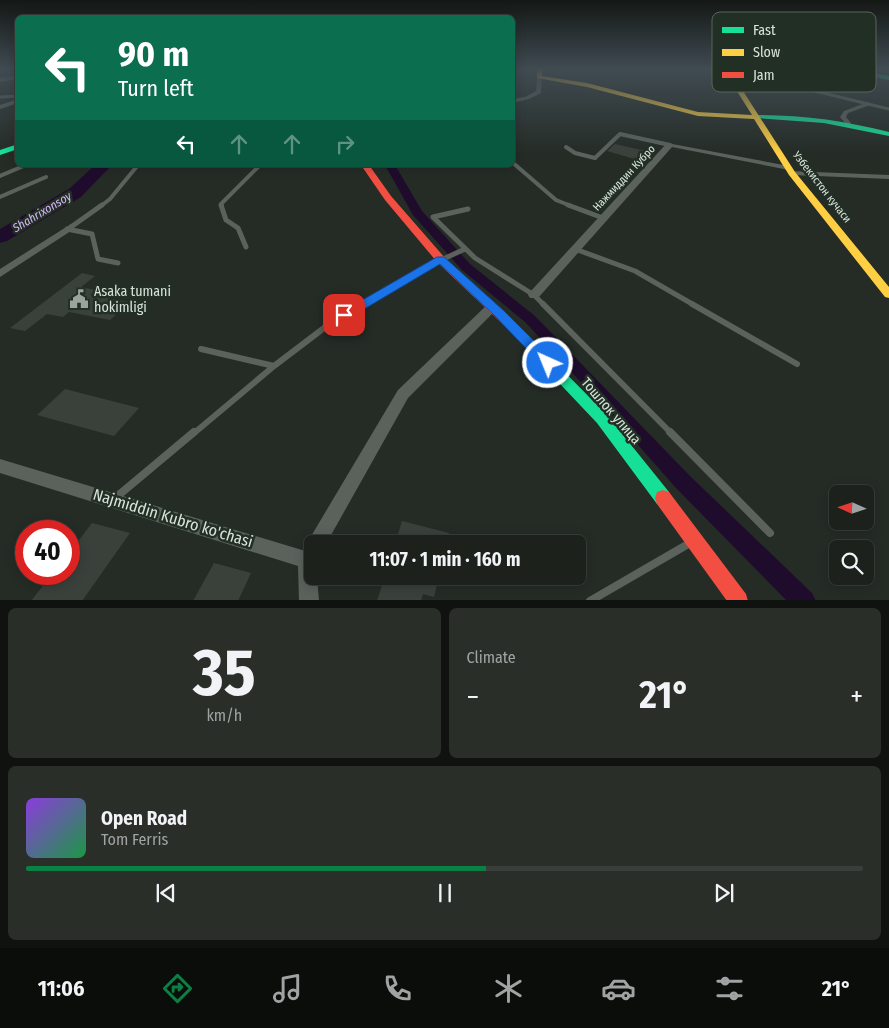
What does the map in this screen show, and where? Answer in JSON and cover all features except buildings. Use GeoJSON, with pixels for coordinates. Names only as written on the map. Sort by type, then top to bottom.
{"type":"FeatureCollection","features":[{"type":"Feature","properties":{"kind":"street"},"geometry":{"type":"LineString","coordinates":[[637,98],[698,114],[757,117],[789,116],[848,123],[889,134]]}},
{"type":"Feature","properties":{"kind":"street","name":"Узбекистон кучаси"},"geometry":{"type":"LineString","coordinates":[[745,98],[791,170],[887,289]]}},
{"type":"Feature","properties":{"kind":"street"},"geometry":{"type":"LineString","coordinates":[[0,108],[15,102]]}},
{"type":"Feature","properties":{"kind":"street"},"geometry":{"type":"LineString","coordinates":[[848,123],[843,117],[846,112],[868,104]]}},
{"type":"Feature","properties":{"kind":"street"},"geometry":{"type":"LineString","coordinates":[[0,148],[15,142]]}},
{"type":"Feature","properties":{"kind":"street","name":"Нажмиддин Кубро"},"geometry":{"type":"LineString","coordinates":[[534,295],[670,145],[791,170],[889,177]]}},
{"type":"Feature","properties":{"kind":"street"},"geometry":{"type":"LineString","coordinates":[[0,153],[15,147]]}},
{"type":"Feature","properties":{"kind":"street","name":"Тошлок улица"},"geometry":{"type":"LineString","coordinates":[[366,167],[388,198],[441,259],[492,307],[602,419],[740,600]]}},
{"type":"Feature","properties":{"kind":"street"},"geometry":{"type":"LineString","coordinates":[[0,274],[69,228]]}},
{"type":"Feature","properties":{"kind":"street"},"geometry":{"type":"LineString","coordinates":[[321,535],[403,394],[492,307]]}},
{"type":"Feature","properties":{"kind":"street","name":"Najmiddin Kubro ko'chasi"},"geometry":{"type":"LineString","coordinates":[[0,466],[304,553]]}},
{"type":"Feature","properties":{"kind":"street","name":"Najmiddin Kubro ko'chasi"},"geometry":{"type":"LineString","coordinates":[[309,585],[309,600]]}},
{"type":"Feature","properties":{"kind":"lane"},"geometry":{"type":"LineString","coordinates":[[844,98],[889,109]]}},
{"type":"Feature","properties":{"kind":"lane"},"geometry":{"type":"LineString","coordinates":[[566,147],[575,153],[595,158],[620,134],[670,145]]}},
{"type":"Feature","properties":{"kind":"lane"},"geometry":{"type":"LineString","coordinates":[[515,165],[556,200],[603,218]]}},
{"type":"Feature","properties":{"kind":"lane"},"geometry":{"type":"LineString","coordinates":[[0,176],[21,167]]}},
{"type":"Feature","properties":{"kind":"lane"},"geometry":{"type":"LineString","coordinates":[[69,228],[110,199],[136,167]]}},
{"type":"Feature","properties":{"kind":"lane"},"geometry":{"type":"LineString","coordinates":[[246,247],[238,228],[226,220],[222,204],[258,167]]}},
{"type":"Feature","properties":{"kind":"lane"},"geometry":{"type":"LineString","coordinates":[[0,197],[46,177]]}},
{"type":"Feature","properties":{"kind":"lane"},"geometry":{"type":"LineString","coordinates":[[468,209],[433,217],[475,258],[534,295],[770,533]]}},
{"type":"Feature","properties":{"kind":"lane"},"geometry":{"type":"LineString","coordinates":[[69,228],[92,234],[98,260],[118,263]]}},
{"type":"Feature","properties":{"kind":"lane"},"geometry":{"type":"LineString","coordinates":[[114,499],[274,366],[328,325],[441,259],[465,249]]}},
{"type":"Feature","properties":{"kind":"lane"},"geometry":{"type":"LineString","coordinates":[[575,249],[635,271],[797,364]]}},
{"type":"Feature","properties":{"kind":"lane"},"geometry":{"type":"LineString","coordinates":[[201,349],[274,366]]}},
{"type":"Feature","properties":{"kind":"lane"},"geometry":{"type":"LineString","coordinates":[[590,600],[695,540]]}},
{"type":"Feature","properties":{"kind":"waterway","name":"Shahrixonsoy"},"geometry":{"type":"LineString","coordinates":[[0,237],[75,193],[102,167]]}},
{"type":"Feature","properties":{"kind":"waterway"},"geometry":{"type":"LineString","coordinates":[[391,167],[417,213],[466,267],[530,319],[683,482],[803,600]]}},
{"type":"Feature","properties":{"kind":"traffic: fast"},"geometry":{"type":"LineString","coordinates":[[758,117],[824,121],[889,134]]}},
{"type":"Feature","properties":{"kind":"traffic: fast"},"geometry":{"type":"LineString","coordinates":[[0,153],[15,147]]}},
{"type":"Feature","properties":{"kind":"traffic: fast"},"geometry":{"type":"LineString","coordinates":[[514,328],[602,419],[663,498]]}},
{"type":"Feature","properties":{"kind":"traffic: slow"},"geometry":{"type":"LineString","coordinates":[[637,98],[698,114],[758,117]]}},
{"type":"Feature","properties":{"kind":"traffic: slow"},"geometry":{"type":"LineString","coordinates":[[744,98],[792,173],[889,294]]}},
{"type":"Feature","properties":{"kind":"traffic: jam"},"geometry":{"type":"LineString","coordinates":[[366,167],[388,198],[441,260],[514,328]]}},
{"type":"Feature","properties":{"kind":"traffic: jam"},"geometry":{"type":"LineString","coordinates":[[663,498],[738,600]]}},
{"type":"Feature","properties":{"kind":"place","name":"Asaka tumani hokimligi"},"geometry":{"type":"Point","coordinates":[79,299]}},
{"type":"Feature","properties":{"kind":"route"},"geometry":{"type":"LineString","coordinates":[[344,315],[441,260],[500,314],[548,363]]}}]}
